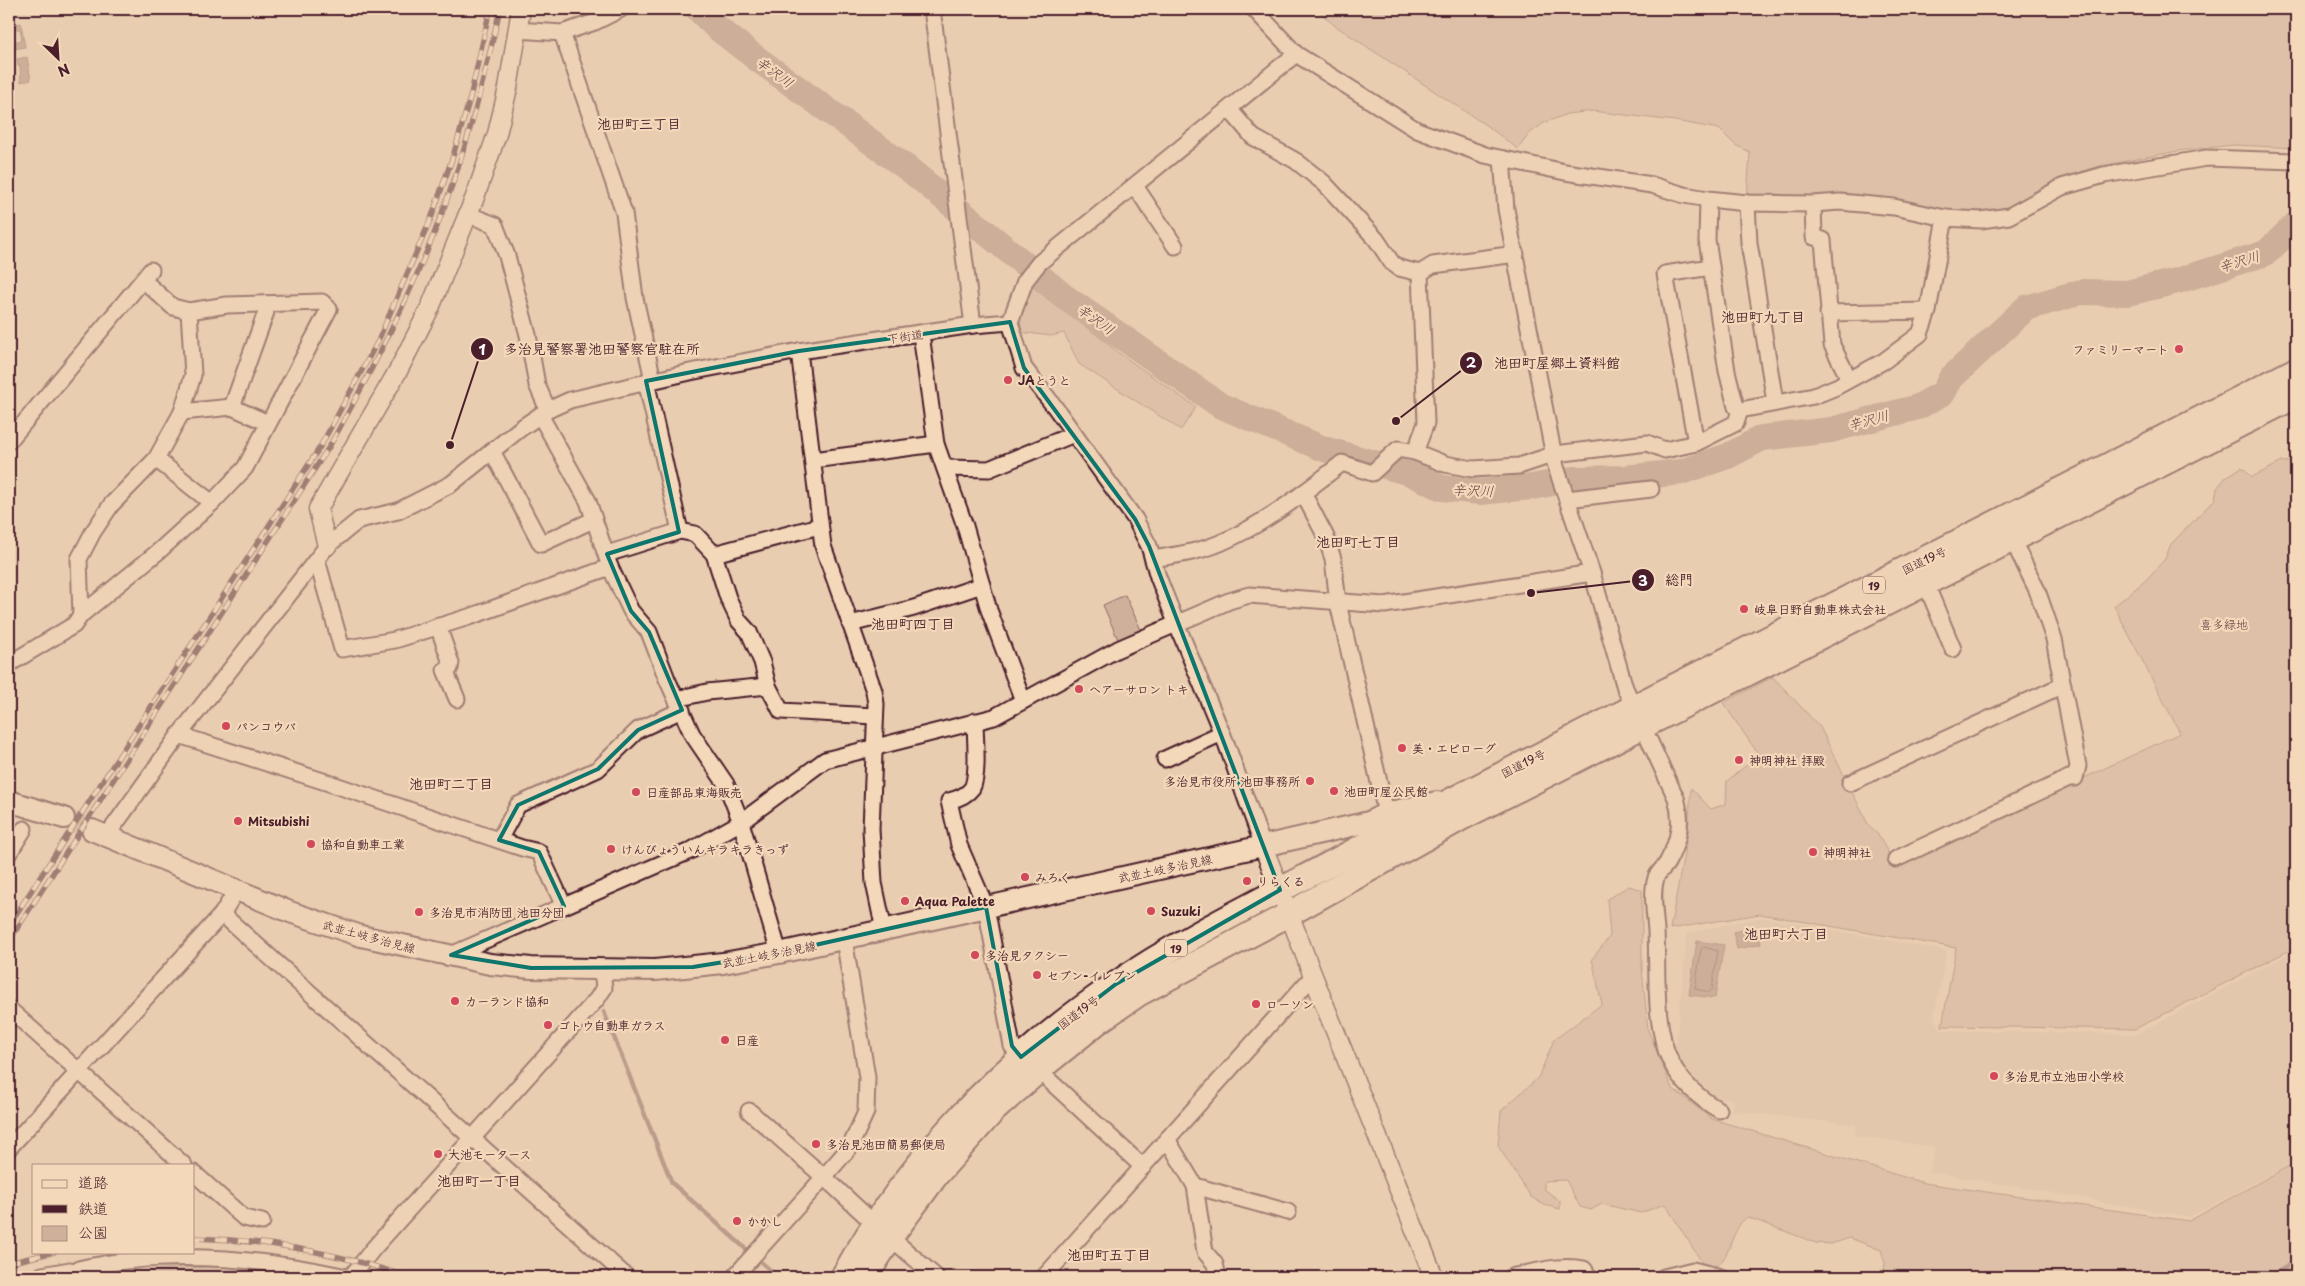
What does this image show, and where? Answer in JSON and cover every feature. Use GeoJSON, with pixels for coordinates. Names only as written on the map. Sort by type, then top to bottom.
{"type":"FeatureCollection","features":[{"type":"Feature","properties":{"kind":"highway","name":"国道19号"},"geometry":{"type":"LineString","coordinates":[[843,1277],[856,1254],[912,1175],[961,1116],[1030,1064],[1138,994],[1289,914],[1638,718],[2296,370]]}},
{"type":"Feature","properties":{"kind":"highway","name":"国道19号"},"geometry":{"type":"LineString","coordinates":[[865,1277],[895,1231],[937,1174],[1076,1012],[1161,956],[1280,890],[1452,799],[1638,718],[1926,584],[2296,396]]}},
{"type":"Feature","properties":{"kind":"main road","name":"武並土岐多治見線"},"geometry":{"type":"LineString","coordinates":[[99,833],[236,891],[361,936],[490,964],[531,968],[655,970],[693,967],[779,953],[1369,822],[1386,813],[1452,799]]}},
{"type":"Feature","properties":{"kind":"main road"},"geometry":{"type":"LineString","coordinates":[[9,801],[64,818]]}},
{"type":"Feature","properties":{"kind":"street"},"geometry":{"type":"LineString","coordinates":[[521,9],[509,84],[497,134],[430,308],[400,369],[318,509],[322,553],[342,649],[395,640],[438,626],[680,531],[695,534],[714,554],[728,598],[739,621],[750,632],[762,662],[768,686],[781,711],[875,716]]}},
{"type":"Feature","properties":{"kind":"street"},"geometry":{"type":"LineString","coordinates":[[517,30],[562,33],[595,22],[621,9]]}},
{"type":"Feature","properties":{"kind":"street"},"geometry":{"type":"LineString","coordinates":[[932,9],[973,325]]}},
{"type":"Feature","properties":{"kind":"street"},"geometry":{"type":"LineString","coordinates":[[1254,9],[1296,54],[1417,130],[1484,155],[1565,172],[1652,185],[1684,195],[1708,199],[1747,203],[1814,204],[1840,202],[1894,207],[1945,218],[1981,220],[2009,216],[2062,187],[2104,175],[2207,158],[2296,161]]}},
{"type":"Feature","properties":{"kind":"street"},"geometry":{"type":"LineString","coordinates":[[562,33],[624,213],[635,298],[680,531]]}},
{"type":"Feature","properties":{"kind":"street"},"geometry":{"type":"LineString","coordinates":[[1296,54],[1230,110],[1039,263],[1025,281],[1010,322],[1024,368],[1135,519],[1153,560],[1176,625],[1222,732],[1313,976],[1434,1277]]}},
{"type":"Feature","properties":{"kind":"street"},"geometry":{"type":"LineString","coordinates":[[1230,110],[1253,136],[1296,161],[1324,184],[1376,239],[1392,263],[1400,268],[1420,274]]}},
{"type":"Feature","properties":{"kind":"street"},"geometry":{"type":"LineString","coordinates":[[1502,159],[1506,208],[1556,460],[1592,573],[1625,688],[1676,798],[1680,813],[1680,829],[1673,852],[1656,877],[1654,897],[1660,1020],[1671,1062],[1694,1092],[1719,1110]]}},
{"type":"Feature","properties":{"kind":"street"},"geometry":{"type":"LineString","coordinates":[[1135,186],[1175,246]]}},
{"type":"Feature","properties":{"kind":"street"},"geometry":{"type":"LineString","coordinates":[[1708,199],[1707,240],[1711,267],[1727,371],[1736,407],[1740,410]]}},
{"type":"Feature","properties":{"kind":"street"},"geometry":{"type":"LineString","coordinates":[[1747,203],[1749,243],[1775,402]]}},
{"type":"Feature","properties":{"kind":"street"},"geometry":{"type":"LineString","coordinates":[[1814,204],[1814,236],[1823,240],[1832,345],[1849,379]]}},
{"type":"Feature","properties":{"kind":"street"},"geometry":{"type":"LineString","coordinates":[[467,214],[495,225],[507,256],[528,335],[544,412],[588,501],[608,560],[631,611],[649,632],[679,705],[700,748],[726,784],[741,822],[779,953]]}},
{"type":"Feature","properties":{"kind":"street"},"geometry":{"type":"LineString","coordinates":[[1740,410],[1814,396],[1884,361],[1920,334],[1928,310],[1945,218]]}},
{"type":"Feature","properties":{"kind":"street"},"geometry":{"type":"LineString","coordinates":[[1420,274],[1432,266],[1516,254]]}},
{"type":"Feature","properties":{"kind":"street"},"geometry":{"type":"LineString","coordinates":[[1696,443],[1665,274],[1711,267]]}},
{"type":"Feature","properties":{"kind":"street"},"geometry":{"type":"LineString","coordinates":[[1415,452],[1426,424],[1420,274]]}},
{"type":"Feature","properties":{"kind":"street"},"geometry":{"type":"LineString","coordinates":[[9,441],[147,275],[174,307],[189,310],[227,305],[322,302],[330,309],[245,468],[212,503],[159,551],[81,615],[74,625],[9,664]]}},
{"type":"Feature","properties":{"kind":"street"},"geometry":{"type":"LineString","coordinates":[[232,407],[266,312],[265,304]]}},
{"type":"Feature","properties":{"kind":"street"},"geometry":{"type":"LineString","coordinates":[[81,615],[79,559],[93,532],[111,505],[156,459],[182,412],[193,375],[189,310]]}},
{"type":"Feature","properties":{"kind":"street"},"geometry":{"type":"LineString","coordinates":[[1828,313],[1928,310]]}},
{"type":"Feature","properties":{"kind":"street","name":"下街道"},"geometry":{"type":"LineString","coordinates":[[99,833],[179,735],[322,553],[359,520],[398,511],[451,484],[544,412],[570,400],[650,380],[799,352],[973,325],[1010,322]]}},
{"type":"Feature","properties":{"kind":"street"},"geometry":{"type":"LineString","coordinates":[[921,334],[936,444],[982,585],[1023,701]]}},
{"type":"Feature","properties":{"kind":"street"},"geometry":{"type":"LineString","coordinates":[[799,352],[813,460],[819,526],[828,564],[874,691],[876,704],[871,829],[874,883],[884,930]]}},
{"type":"Feature","properties":{"kind":"street"},"geometry":{"type":"LineString","coordinates":[[182,412],[232,407],[268,423]]}},
{"type":"Feature","properties":{"kind":"street"},"geometry":{"type":"LineString","coordinates":[[1153,560],[1195,552],[1220,543],[1262,521],[1304,493],[1342,463],[1372,473],[1398,449],[1415,452],[1445,464],[1473,469],[1519,466],[1647,443],[1665,450],[1696,443],[1736,423],[1740,410]]}},
{"type":"Feature","properties":{"kind":"street"},"geometry":{"type":"LineString","coordinates":[[945,468],[989,469],[1074,434]]}},
{"type":"Feature","properties":{"kind":"street"},"geometry":{"type":"LineString","coordinates":[[813,460],[936,444]]}},
{"type":"Feature","properties":{"kind":"street"},"geometry":{"type":"LineString","coordinates":[[492,451],[540,544],[593,520]]}},
{"type":"Feature","properties":{"kind":"street"},"geometry":{"type":"LineString","coordinates":[[156,459],[212,503]]}},
{"type":"Feature","properties":{"kind":"street"},"geometry":{"type":"LineString","coordinates":[[1567,497],[1651,489]]}},
{"type":"Feature","properties":{"kind":"street"},"geometry":{"type":"LineString","coordinates":[[1304,493],[1326,537],[1333,559],[1338,603],[1386,813]]}},
{"type":"Feature","properties":{"kind":"street"},"geometry":{"type":"LineString","coordinates":[[714,554],[819,526]]}},
{"type":"Feature","properties":{"kind":"street"},"geometry":{"type":"LineString","coordinates":[[1896,859],[2069,778],[2075,778],[2078,766],[2054,639],[2036,590],[2012,539]]}},
{"type":"Feature","properties":{"kind":"street"},"geometry":{"type":"LineString","coordinates":[[451,956],[690,850],[741,822],[825,760],[994,716],[1118,649],[1229,600],[1249,595],[1384,605],[1592,573]]}},
{"type":"Feature","properties":{"kind":"street"},"geometry":{"type":"LineString","coordinates":[[1926,584],[1953,649]]}},
{"type":"Feature","properties":{"kind":"street"},"geometry":{"type":"LineString","coordinates":[[850,624],[914,608],[982,585]]}},
{"type":"Feature","properties":{"kind":"street"},"geometry":{"type":"LineString","coordinates":[[438,626],[451,663],[450,668],[445,670],[457,698]]}},
{"type":"Feature","properties":{"kind":"street"},"geometry":{"type":"LineString","coordinates":[[1850,783],[2063,685]]}},
{"type":"Feature","properties":{"kind":"street"},"geometry":{"type":"LineString","coordinates":[[499,840],[518,805],[598,769],[638,730],[679,705],[706,692],[768,686]]}},
{"type":"Feature","properties":{"kind":"street"},"geometry":{"type":"LineString","coordinates":[[975,721],[975,771],[973,787],[967,793],[948,801],[959,845],[986,907],[1012,1046],[1143,1167]]}},
{"type":"Feature","properties":{"kind":"street"},"geometry":{"type":"LineString","coordinates":[[1165,759],[1222,732]]}},
{"type":"Feature","properties":{"kind":"street"},"geometry":{"type":"LineString","coordinates":[[179,735],[539,852],[564,906]]}},
{"type":"Feature","properties":{"kind":"street"},"geometry":{"type":"LineString","coordinates":[[9,853],[24,829]]}},
{"type":"Feature","properties":{"kind":"street"},"geometry":{"type":"LineString","coordinates":[[9,1148],[222,914],[236,891]]}},
{"type":"Feature","properties":{"kind":"street"},"geometry":{"type":"LineString","coordinates":[[222,914],[627,1277]]}},
{"type":"Feature","properties":{"kind":"street"},"geometry":{"type":"LineString","coordinates":[[734,1277],[850,1146],[866,1112],[867,1077],[844,939]]}},
{"type":"Feature","properties":{"kind":"street"},"geometry":{"type":"LineString","coordinates":[[350,1277],[597,999],[604,988],[602,970]]}},
{"type":"Feature","properties":{"kind":"street"},"geometry":{"type":"LineString","coordinates":[[1044,1277],[1313,976]]}},
{"type":"Feature","properties":{"kind":"street"},"geometry":{"type":"LineString","coordinates":[[9,1009],[183,1164]]}},
{"type":"Feature","properties":{"kind":"street"},"geometry":{"type":"LineString","coordinates":[[749,1111],[866,1216]]}},
{"type":"Feature","properties":{"kind":"street"},"geometry":{"type":"LineString","coordinates":[[1167,1139],[1195,1186],[1205,1252],[1215,1264],[1218,1277]]}},
{"type":"Feature","properties":{"kind":"street"},"geometry":{"type":"LineString","coordinates":[[195,1174],[244,1218],[262,1222]]}},
{"type":"Feature","properties":{"kind":"street"},"geometry":{"type":"LineString","coordinates":[[1195,1186],[1288,1212]]}},
{"type":"Feature","properties":{"kind":"street"},"geometry":{"type":"LineString","coordinates":[[898,1244],[936,1277]]}},
{"type":"Feature","properties":{"kind":"street"},"geometry":{"type":"LineString","coordinates":[[40,1277],[68,1273],[120,1261],[172,1256],[249,1260],[298,1266],[346,1277]]}},
{"type":"Feature","properties":{"kind":"street"},"geometry":{"type":"LineString","coordinates":[[1511,1277],[1541,1270],[1572,1266],[1584,1269],[1589,1277]]}},
{"type":"Feature","properties":{"kind":"street"},"geometry":{"type":"LineString","coordinates":[[1664,1277],[1685,1274],[1693,1270],[1721,1277]]}},
{"type":"Feature","properties":{"kind":"highlighted area"},"geometry":{"type":"Polygon","coordinates":[[[1010,322],[1024,368],[1135,519],[1149,546],[1280,890],[1116,984],[1021,1057],[1012,1046],[986,907],[779,953],[693,967],[531,968],[451,955],[564,906],[539,852],[499,840],[518,805],[598,769],[638,730],[682,710],[649,632],[631,611],[607,554],[679,532],[646,381],[799,351],[1010,322]]]}},
{"type":"Feature","properties":{"kind":"shaded area","name":"多治見市立池田小学校"},"geometry":{"type":"Polygon","coordinates":[[[1762,917],[1947,951],[1934,1018],[1942,1030],[2137,1034],[2296,950],[2296,1161],[2190,1217],[1930,1172],[1934,1147],[1855,1136],[1856,1125],[1731,1111],[1733,1100],[1706,1096],[1675,1056],[1687,933],[1762,917]]]}},
{"type":"Feature","properties":{"kind":"green space"},"geometry":{"type":"Polygon","coordinates":[[[1316,9],[2296,9],[2296,148],[2234,145],[2178,151],[2095,167],[2056,181],[2006,211],[1947,213],[1747,197],[1750,152],[1735,145],[1719,129],[1675,121],[1592,111],[1567,114],[1544,123],[1529,134],[1518,149],[1490,128],[1334,25],[1316,9]]]}},
{"type":"Feature","properties":{"kind":"green space"},"geometry":{"type":"Polygon","coordinates":[[[1033,283],[1119,353],[1196,407],[1181,430],[1079,364],[1064,333],[1051,336],[1018,332],[1027,295],[1033,283]]]}},
{"type":"Feature","properties":{"kind":"green space","name":"喜多緑地"},"geometry":{"type":"Polygon","coordinates":[[[2296,461],[2296,947],[2135,1029],[1942,1026],[1956,948],[1760,914],[1670,929],[1688,832],[1691,788],[1711,809],[1726,804],[1727,781],[1759,755],[1723,703],[1773,677],[1820,727],[1868,824],[1878,835],[1896,866],[2180,733],[2114,606],[2146,580],[2165,559],[2171,544],[2215,499],[2217,488],[2226,477],[2242,467],[2252,477],[2282,462],[2296,461]]]}},
{"type":"Feature","properties":{"kind":"green space"},"geometry":{"type":"Polygon","coordinates":[[[1125,595],[1143,634],[1120,644],[1103,605],[1125,595]]]}},
{"type":"Feature","properties":{"kind":"green space"},"geometry":{"type":"Polygon","coordinates":[[[1629,886],[1642,890],[1642,968],[1648,1030],[1672,1088],[1712,1119],[1924,1183],[2189,1221],[2296,1162],[2296,1277],[1883,1277],[1885,1263],[1881,1250],[1850,1238],[1831,1244],[1816,1243],[1747,1217],[1737,1228],[1726,1255],[1716,1266],[1703,1264],[1665,1204],[1641,1213],[1602,1204],[1591,1210],[1580,1207],[1566,1180],[1544,1181],[1544,1189],[1560,1201],[1560,1209],[1544,1205],[1531,1197],[1498,1146],[1501,1111],[1538,1078],[1554,1040],[1602,1004],[1592,959],[1610,936],[1607,899],[1629,886]]]}},
{"type":"Feature","properties":{"kind":"green space"},"geometry":{"type":"Polygon","coordinates":[[[173,1268],[243,1268],[270,1273],[280,1277],[88,1277],[173,1268]]]}},
{"type":"Feature","properties":{"kind":"water"},"geometry":{"type":"Polygon","coordinates":[[[21,23],[25,47],[14,49],[13,42],[22,40],[20,29],[11,30],[10,25],[21,23]]]}},
{"type":"Feature","properties":{"kind":"water"},"geometry":{"type":"Polygon","coordinates":[[[27,57],[31,80],[21,82],[20,66],[18,66],[17,59],[27,57]]]}},
{"type":"Feature","properties":{"kind":"water"},"geometry":{"type":"Polygon","coordinates":[[[1758,927],[1761,944],[1737,949],[1733,932],[1758,927]]]}},
{"type":"Feature","properties":{"kind":"water"},"geometry":{"type":"Polygon","coordinates":[[[1697,941],[1724,945],[1715,998],[1689,995],[1697,941]]]}},
{"type":"Feature","properties":{"kind":"waterway","name":"辛沢川"},"geometry":{"type":"LineString","coordinates":[[698,9],[716,27],[756,58],[911,171],[1066,298],[1221,406],[1324,449],[1410,473],[1442,488],[1480,492],[1532,487],[1573,479],[1625,478],[1681,472],[1728,456],[1762,438],[1831,430],[1918,407],[1943,393],[1951,378],[2026,308],[2081,292],[2127,293],[2177,281],[2266,253],[2296,224]]}},
{"type":"Feature","properties":{"kind":"waterway"},"geometry":{"type":"LineString","coordinates":[[604,1012],[672,1183],[747,1250]]}},
{"type":"Feature","properties":{"kind":"waterway"},"geometry":{"type":"LineString","coordinates":[[2270,1277],[2296,1261]]}},
{"type":"Feature","properties":{"kind":"waterway"},"geometry":{"type":"LineString","coordinates":[[762,1263],[778,1277]]}},
{"type":"Feature","properties":{"kind":"tunnel"},"geometry":{"type":"LineString","coordinates":[[64,818],[92,830]]}},
{"type":"Feature","properties":{"kind":"railway"},"geometry":{"type":"LineString","coordinates":[[9,925],[320,447],[378,341],[432,216],[453,156],[470,98],[490,9]]}},
{"type":"Feature","properties":{"kind":"railway"},"geometry":{"type":"LineString","coordinates":[[9,941],[329,447],[368,376],[421,266],[450,191],[474,117],[500,9]]}},
{"type":"Feature","properties":{"kind":"railway"},"geometry":{"type":"LineString","coordinates":[[195,1238],[222,1239],[302,1249],[355,1261],[408,1277]]}},
{"type":"Feature","properties":{"kind":"railway"},"geometry":{"type":"LineString","coordinates":[[9,1263],[46,1254]]}},
{"type":"Feature","properties":{"kind":"place","name":"ファミリーマート"},"geometry":{"type":"Point","coordinates":[2179,349]}},
{"type":"Feature","properties":{"kind":"place","name":"JAとうと"},"geometry":{"type":"Point","coordinates":[1008,380]}},
{"type":"Feature","properties":{"kind":"place","name":"池田町屋郷土資料館"},"geometry":{"type":"Point","coordinates":[1396,421]}},
{"type":"Feature","properties":{"kind":"place","name":"多治見警察署池田警察官駐在所"},"geometry":{"type":"Point","coordinates":[450,445]}},
{"type":"Feature","properties":{"kind":"place","name":"総門"},"geometry":{"type":"Point","coordinates":[1531,593]}},
{"type":"Feature","properties":{"kind":"place","name":"岐阜日野自動車株式会社"},"geometry":{"type":"Point","coordinates":[1744,609]}},
{"type":"Feature","properties":{"kind":"place","name":"ヘアーサロン トキ"},"geometry":{"type":"Point","coordinates":[1079,689]}},
{"type":"Feature","properties":{"kind":"place","name":"パンコウバ"},"geometry":{"type":"Point","coordinates":[226,726]}},
{"type":"Feature","properties":{"kind":"place","name":"美・エピローグ"},"geometry":{"type":"Point","coordinates":[1402,748]}},
{"type":"Feature","properties":{"kind":"place","name":"神明神社 拝殿"},"geometry":{"type":"Point","coordinates":[1739,760]}},
{"type":"Feature","properties":{"kind":"place","name":"多治見市役所 池田事務所"},"geometry":{"type":"Point","coordinates":[1310,781]}},
{"type":"Feature","properties":{"kind":"place","name":"池田町屋公民館"},"geometry":{"type":"Point","coordinates":[1334,791]}},
{"type":"Feature","properties":{"kind":"place","name":"日産部品東海販売"},"geometry":{"type":"Point","coordinates":[636,792]}},
{"type":"Feature","properties":{"kind":"place","name":"Mitsubishi"},"geometry":{"type":"Point","coordinates":[238,821]}},
{"type":"Feature","properties":{"kind":"place","name":"協和自動車工業"},"geometry":{"type":"Point","coordinates":[311,844]}},
{"type":"Feature","properties":{"kind":"place","name":"けんびょういんキラキラきっず"},"geometry":{"type":"Point","coordinates":[611,849]}},
{"type":"Feature","properties":{"kind":"place","name":"神明神社"},"geometry":{"type":"Point","coordinates":[1813,852]}},
{"type":"Feature","properties":{"kind":"place","name":"みろく"},"geometry":{"type":"Point","coordinates":[1025,877]}},
{"type":"Feature","properties":{"kind":"place","name":"りらくる"},"geometry":{"type":"Point","coordinates":[1247,881]}},
{"type":"Feature","properties":{"kind":"place","name":"Aqua Palette"},"geometry":{"type":"Point","coordinates":[905,901]}},
{"type":"Feature","properties":{"kind":"place","name":"Suzuki"},"geometry":{"type":"Point","coordinates":[1151,911]}},
{"type":"Feature","properties":{"kind":"place","name":"多治見市消防団 池田分団"},"geometry":{"type":"Point","coordinates":[419,912]}},
{"type":"Feature","properties":{"kind":"place","name":"多治見タクシー"},"geometry":{"type":"Point","coordinates":[975,955]}},
{"type":"Feature","properties":{"kind":"place","name":"セブン-イレブン"},"geometry":{"type":"Point","coordinates":[1037,975]}},
{"type":"Feature","properties":{"kind":"place","name":"カーランド協和"},"geometry":{"type":"Point","coordinates":[455,1001]}},
{"type":"Feature","properties":{"kind":"place","name":"ローソン"},"geometry":{"type":"Point","coordinates":[1256,1004]}},
{"type":"Feature","properties":{"kind":"place","name":"ゴトウ自動車ガラス"},"geometry":{"type":"Point","coordinates":[548,1025]}},
{"type":"Feature","properties":{"kind":"place","name":"日産"},"geometry":{"type":"Point","coordinates":[725,1040]}},
{"type":"Feature","properties":{"kind":"place","name":"多治見市立池田小学校"},"geometry":{"type":"Point","coordinates":[1994,1076]}},
{"type":"Feature","properties":{"kind":"place","name":"多治見池田簡易郵便局"},"geometry":{"type":"Point","coordinates":[816,1144]}},
{"type":"Feature","properties":{"kind":"place","name":"大池モータース"},"geometry":{"type":"Point","coordinates":[438,1154]}},
{"type":"Feature","properties":{"kind":"place","name":"かかし"},"geometry":{"type":"Point","coordinates":[737,1221]}},
{"type":"Feature","properties":{"kind":"district","name":"池田町三丁目"},"geometry":{"type":"Point","coordinates":[639,123]}},
{"type":"Feature","properties":{"kind":"district","name":"池田町九丁目"},"geometry":{"type":"Point","coordinates":[1763,316]}},
{"type":"Feature","properties":{"kind":"district","name":"池田町七丁目"},"geometry":{"type":"Point","coordinates":[1358,541]}},
{"type":"Feature","properties":{"kind":"district","name":"池田町四丁目"},"geometry":{"type":"Point","coordinates":[913,623]}},
{"type":"Feature","properties":{"kind":"district","name":"池田町二丁目"},"geometry":{"type":"Point","coordinates":[451,783]}},
{"type":"Feature","properties":{"kind":"district","name":"池田町六丁目"},"geometry":{"type":"Point","coordinates":[1786,933]}},
{"type":"Feature","properties":{"kind":"district","name":"池田町一丁目"},"geometry":{"type":"Point","coordinates":[479,1180]}},
{"type":"Feature","properties":{"kind":"district","name":"池田町五丁目"},"geometry":{"type":"Point","coordinates":[1109,1254]}}]}
